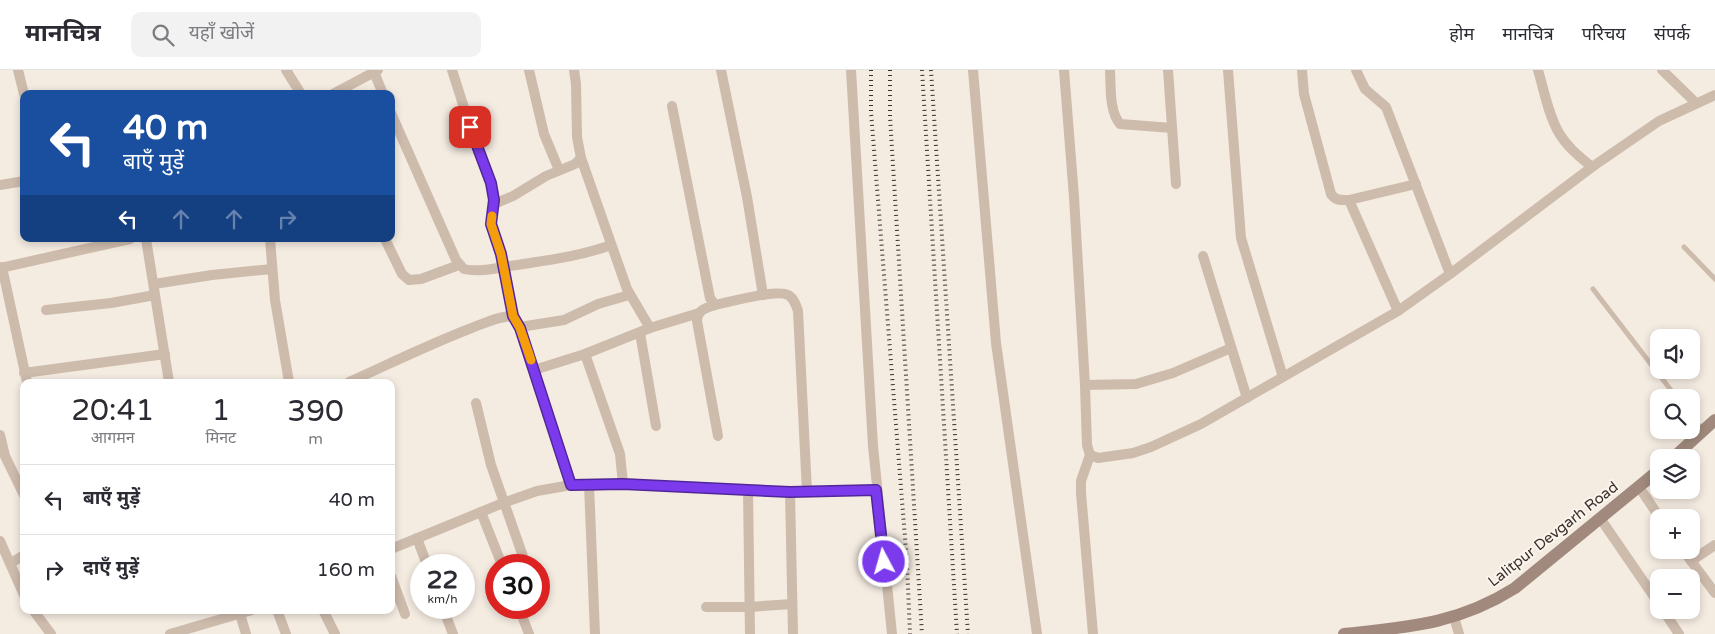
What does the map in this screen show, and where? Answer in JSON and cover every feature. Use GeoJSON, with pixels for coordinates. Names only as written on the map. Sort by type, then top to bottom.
{"type":"FeatureCollection","features":[{"type":"Feature","properties":{"kind":"main road"},"geometry":{"type":"LineString","coordinates":[[1683,449],[1715,420]]}},
{"type":"Feature","properties":{"kind":"main road","name":"Lalitpur Devgarh Road"},"geometry":{"type":"LineString","coordinates":[[1344,634],[1414,630],[1484,606],[1515,588],[1650,478]]}},
{"type":"Feature","properties":{"kind":"street"},"geometry":{"type":"LineString","coordinates":[[18,70],[23,90]]}},
{"type":"Feature","properties":{"kind":"street"},"geometry":{"type":"LineString","coordinates":[[286,70],[298,90]]}},
{"type":"Feature","properties":{"kind":"street"},"geometry":{"type":"LineString","coordinates":[[452,70],[474,139],[491,183],[494,204],[491,224],[504,267],[513,316],[520,328],[571,485]]}},
{"type":"Feature","properties":{"kind":"street"},"geometry":{"type":"LineString","coordinates":[[529,70],[544,134],[559,170]]}},
{"type":"Feature","properties":{"kind":"street"},"geometry":{"type":"LineString","coordinates":[[574,70],[577,137],[581,158],[629,294],[645,330],[656,426]]}},
{"type":"Feature","properties":{"kind":"street"},"geometry":{"type":"LineString","coordinates":[[721,70],[747,197],[763,295]]}},
{"type":"Feature","properties":{"kind":"street"},"geometry":{"type":"LineString","coordinates":[[851,70],[876,490],[892,634]]}},
{"type":"Feature","properties":{"kind":"street"},"geometry":{"type":"LineString","coordinates":[[973,70],[996,343],[1037,634]]}},
{"type":"Feature","properties":{"kind":"street"},"geometry":{"type":"LineString","coordinates":[[1064,70],[1085,385],[1087,444],[1090,455],[1081,481],[1081,493],[1093,634]]}},
{"type":"Feature","properties":{"kind":"street"},"geometry":{"type":"LineString","coordinates":[[1110,70],[1113,109],[1116,119],[1120,124],[1172,128]]}},
{"type":"Feature","properties":{"kind":"street"},"geometry":{"type":"LineString","coordinates":[[1168,70],[1176,184]]}},
{"type":"Feature","properties":{"kind":"street"},"geometry":{"type":"LineString","coordinates":[[1228,70],[1241,238],[1283,377]]}},
{"type":"Feature","properties":{"kind":"street"},"geometry":{"type":"LineString","coordinates":[[1302,70],[1304,94],[1331,194],[1334,198],[1349,200],[1416,184]]}},
{"type":"Feature","properties":{"kind":"street"},"geometry":{"type":"LineString","coordinates":[[1356,70],[1365,89],[1386,107],[1450,274]]}},
{"type":"Feature","properties":{"kind":"street"},"geometry":{"type":"LineString","coordinates":[[1538,70],[1559,133],[1572,149],[1592,167]]}},
{"type":"Feature","properties":{"kind":"street"},"geometry":{"type":"LineString","coordinates":[[1662,70],[1696,103]]}},
{"type":"Feature","properties":{"kind":"street"},"geometry":{"type":"LineString","coordinates":[[341,90],[376,71],[382,90]]}},
{"type":"Feature","properties":{"kind":"street"},"geometry":{"type":"LineString","coordinates":[[1090,455],[1098,458],[1133,453],[1151,447],[1201,424],[1247,398],[1398,310],[1450,274],[1592,167],[1659,121],[1715,95]]}},
{"type":"Feature","properties":{"kind":"street"},"geometry":{"type":"LineString","coordinates":[[672,106],[702,262],[710,298],[715,305]]}},
{"type":"Feature","properties":{"kind":"street"},"geometry":{"type":"LineString","coordinates":[[395,122],[460,265],[470,270],[504,267],[562,258],[611,245]]}},
{"type":"Feature","properties":{"kind":"street"},"geometry":{"type":"LineString","coordinates":[[494,204],[513,196],[539,179],[575,164],[581,158]]}},
{"type":"Feature","properties":{"kind":"street"},"geometry":{"type":"LineString","coordinates":[[0,185],[20,182]]}},
{"type":"Feature","properties":{"kind":"street"},"geometry":{"type":"LineString","coordinates":[[1349,200],[1398,310]]}},
{"type":"Feature","properties":{"kind":"street"},"geometry":{"type":"LineString","coordinates":[[117,242],[1,268],[25,378],[165,354]]}},
{"type":"Feature","properties":{"kind":"street"},"geometry":{"type":"LineString","coordinates":[[147,242],[169,379]]}},
{"type":"Feature","properties":{"kind":"street"},"geometry":{"type":"LineString","coordinates":[[270,242],[276,300],[289,379]]}},
{"type":"Feature","properties":{"kind":"street"},"geometry":{"type":"LineString","coordinates":[[386,242],[402,274],[409,280],[421,279],[460,265]]}},
{"type":"Feature","properties":{"kind":"street"},"geometry":{"type":"LineString","coordinates":[[1203,256],[1247,398]]}},
{"type":"Feature","properties":{"kind":"street"},"geometry":{"type":"LineString","coordinates":[[154,284],[212,275],[272,269]]}},
{"type":"Feature","properties":{"kind":"street"},"geometry":{"type":"LineString","coordinates":[[520,328],[564,320],[598,304],[629,294]]}},
{"type":"Feature","properties":{"kind":"street"},"geometry":{"type":"LineString","coordinates":[[534,370],[585,354],[715,305],[763,295],[788,294],[794,300],[798,311],[807,492]]}},
{"type":"Feature","properties":{"kind":"street"},"geometry":{"type":"LineString","coordinates":[[46,310],[111,303],[155,295]]}},
{"type":"Feature","properties":{"kind":"street"},"geometry":{"type":"LineString","coordinates":[[699,312],[697,326],[718,436]]}},
{"type":"Feature","properties":{"kind":"street"},"geometry":{"type":"LineString","coordinates":[[356,379],[449,336],[484,323],[513,316]]}},
{"type":"Feature","properties":{"kind":"street"},"geometry":{"type":"LineString","coordinates":[[1085,385],[1136,384],[1173,373],[1232,348]]}},
{"type":"Feature","properties":{"kind":"street"},"geometry":{"type":"LineString","coordinates":[[585,354],[620,454],[623,484]]}},
{"type":"Feature","properties":{"kind":"street"},"geometry":{"type":"LineString","coordinates":[[476,402],[491,465],[522,554]]}},
{"type":"Feature","properties":{"kind":"street"},"geometry":{"type":"LineString","coordinates":[[0,435],[5,456],[20,487]]}},
{"type":"Feature","properties":{"kind":"street"},"geometry":{"type":"LineString","coordinates":[[589,484],[595,634]]}},
{"type":"Feature","properties":{"kind":"street"},"geometry":{"type":"LineString","coordinates":[[395,548],[503,503],[537,491],[571,485],[623,484],[790,492],[876,490]]}},
{"type":"Feature","properties":{"kind":"street"},"geometry":{"type":"LineString","coordinates":[[1639,487],[1654,509]]}},
{"type":"Feature","properties":{"kind":"street"},"geometry":{"type":"LineString","coordinates":[[748,490],[750,634]]}},
{"type":"Feature","properties":{"kind":"street"},"geometry":{"type":"LineString","coordinates":[[790,492],[793,634]]}},
{"type":"Feature","properties":{"kind":"street"},"geometry":{"type":"LineString","coordinates":[[481,512],[498,554]]}},
{"type":"Feature","properties":{"kind":"street"},"geometry":{"type":"LineString","coordinates":[[1600,518],[1650,591]]}},
{"type":"Feature","properties":{"kind":"street"},"geometry":{"type":"LineString","coordinates":[[417,538],[423,554]]}},
{"type":"Feature","properties":{"kind":"street"},"geometry":{"type":"LineString","coordinates":[[0,541],[20,586]]}},
{"type":"Feature","properties":{"kind":"street"},"geometry":{"type":"LineString","coordinates":[[1715,544],[1691,561],[1715,594]]}},
{"type":"Feature","properties":{"kind":"street"},"geometry":{"type":"LineString","coordinates":[[10,563],[20,557]]}},
{"type":"Feature","properties":{"kind":"street"},"geometry":{"type":"LineString","coordinates":[[395,587],[405,614]]}},
{"type":"Feature","properties":{"kind":"street"},"geometry":{"type":"LineString","coordinates":[[706,607],[792,604]]}},
{"type":"Feature","properties":{"kind":"street"},"geometry":{"type":"LineString","coordinates":[[36,614],[51,634]]}},
{"type":"Feature","properties":{"kind":"street"},"geometry":{"type":"LineString","coordinates":[[170,634],[196,631],[226,614],[240,614],[246,634]]}},
{"type":"Feature","properties":{"kind":"street"},"geometry":{"type":"LineString","coordinates":[[278,614],[286,634]]}},
{"type":"Feature","properties":{"kind":"street"},"geometry":{"type":"LineString","coordinates":[[326,614],[335,634]]}},
{"type":"Feature","properties":{"kind":"street"},"geometry":{"type":"LineString","coordinates":[[1454,617],[1460,634]]}},
{"type":"Feature","properties":{"kind":"street"},"geometry":{"type":"LineString","coordinates":[[447,619],[453,634]]}},
{"type":"Feature","properties":{"kind":"street"},"geometry":{"type":"LineString","coordinates":[[523,619],[529,634]]}},
{"type":"Feature","properties":{"kind":"street"},"geometry":{"type":"LineString","coordinates":[[1669,619],[1679,634]]}},
{"type":"Feature","properties":{"kind":"lane"},"geometry":{"type":"LineString","coordinates":[[1684,247],[1715,279]]}},
{"type":"Feature","properties":{"kind":"lane"},"geometry":{"type":"LineString","coordinates":[[1593,289],[1670,389]]}},
{"type":"Feature","properties":{"kind":"lane"},"geometry":{"type":"LineString","coordinates":[[1700,427],[1703,431]]}},
{"type":"Feature","properties":{"kind":"railway"},"geometry":{"type":"LineString","coordinates":[[871,70],[871,112],[907,563],[910,634]]}},
{"type":"Feature","properties":{"kind":"railway"},"geometry":{"type":"LineString","coordinates":[[890,70],[890,117],[922,634]]}},
{"type":"Feature","properties":{"kind":"railway"},"geometry":{"type":"LineString","coordinates":[[922,70],[957,634]]}},
{"type":"Feature","properties":{"kind":"railway"},"geometry":{"type":"LineString","coordinates":[[931,70],[968,634]]}},
{"type":"Feature","properties":{"kind":"slow traffic"},"geometry":{"type":"LineString","coordinates":[[492,216],[492,230],[501,254],[513,316],[520,328],[531,360]]}},
{"type":"Feature","properties":{"kind":"route"},"geometry":{"type":"LineString","coordinates":[[470,127],[493,190],[494,204],[491,224],[501,254],[513,316],[520,328],[571,485],[623,484],[790,492],[876,490],[884,562]]}}]}
